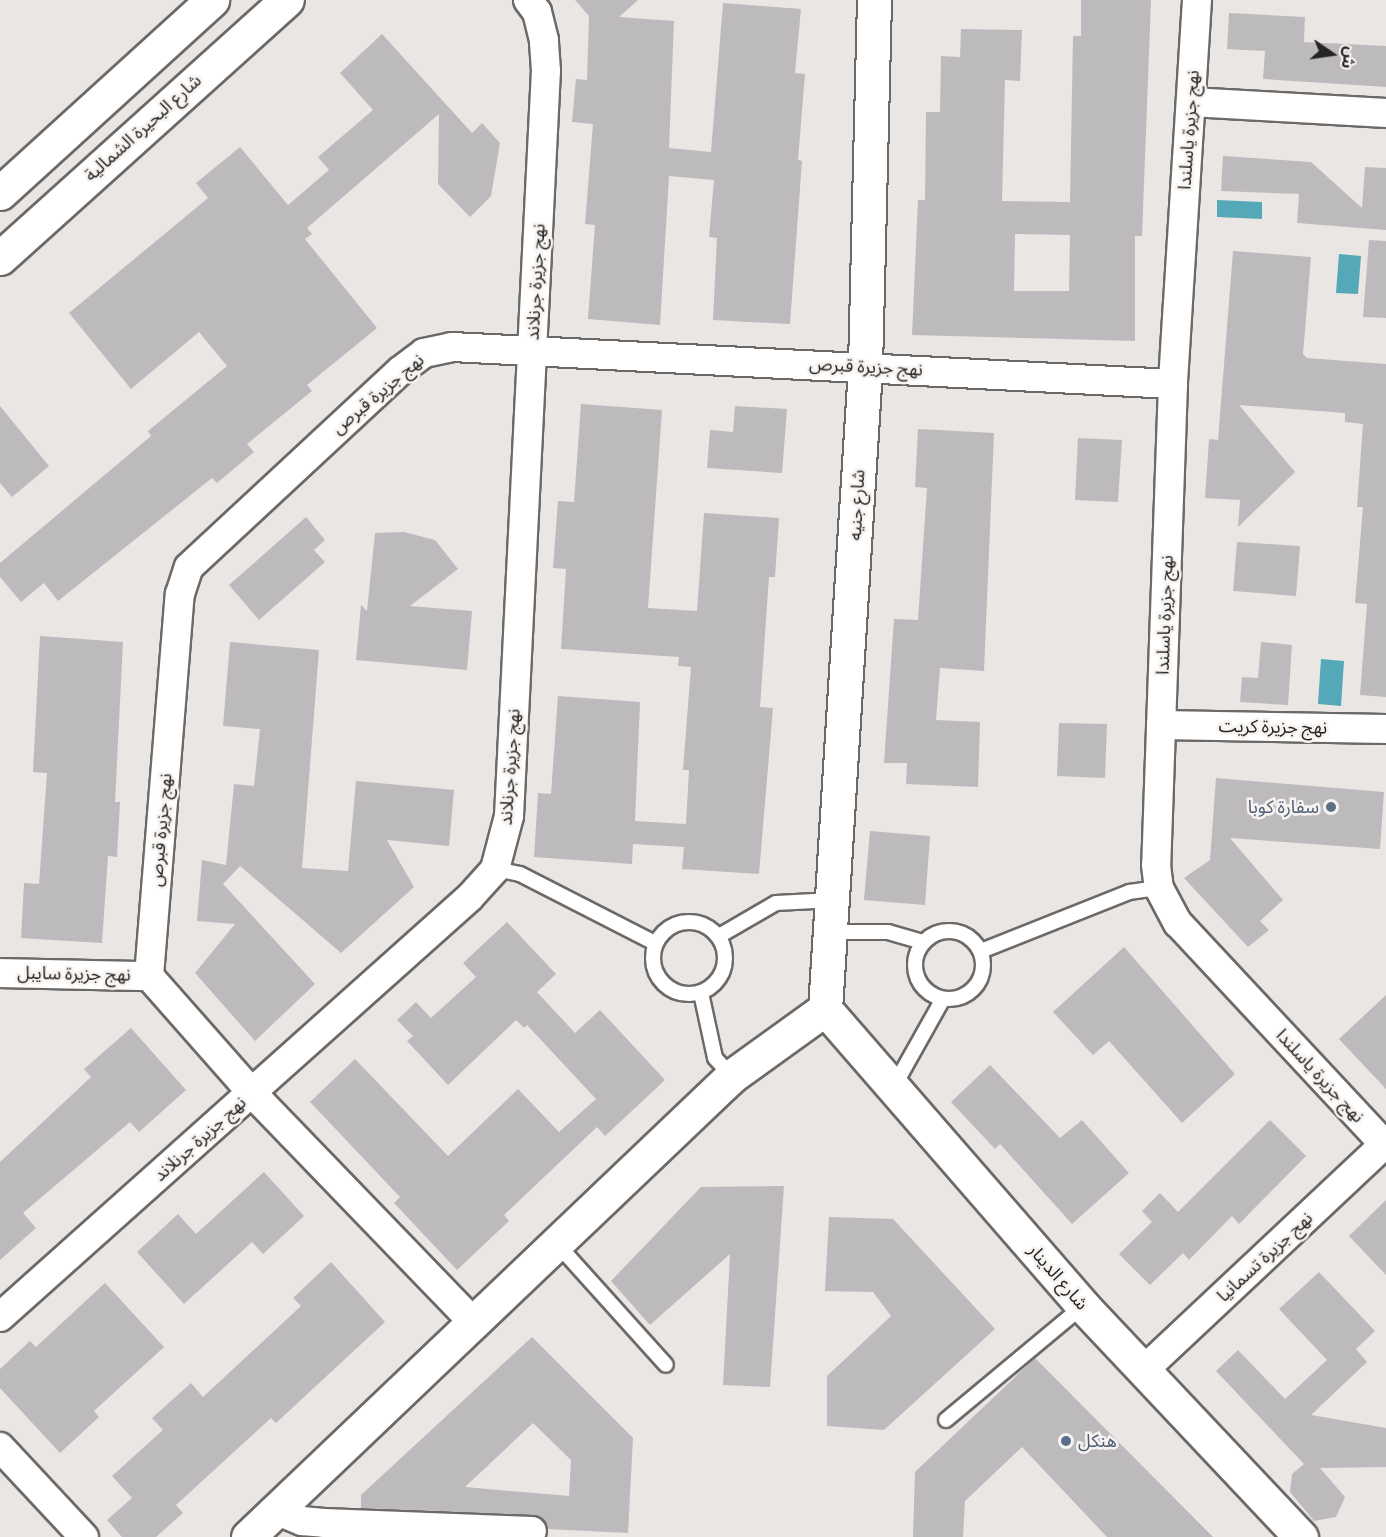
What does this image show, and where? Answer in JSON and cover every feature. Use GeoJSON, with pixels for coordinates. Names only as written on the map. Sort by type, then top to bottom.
{"type":"FeatureCollection","features":[{"type":"Feature","properties":{"kind":"street"},"geometry":{"type":"LineString","coordinates":[[0,193],[212,0]]}},
{"type":"Feature","properties":{"kind":"street","name":"شارع البحيرة الشمالية"},"geometry":{"type":"LineString","coordinates":[[0,258],[286,0]]}},
{"type":"Feature","properties":{"kind":"street","name":"نهج جزيرة جرنلاند"},"geometry":{"type":"LineString","coordinates":[[0,1317],[470,897],[495,869],[509,816],[546,71],[544,40],[537,12],[528,0]]}},
{"type":"Feature","properties":{"kind":"street","name":"شارع جنيه"},"geometry":{"type":"LineString","coordinates":[[825,1009],[834,900],[865,367],[874,0]]}},
{"type":"Feature","properties":{"kind":"street","name":"نهج جزيرة ياسلندا"},"geometry":{"type":"LineString","coordinates":[[1197,0],[1173,384],[1156,865],[1160,888],[1178,923],[1385,1144]]}},
{"type":"Feature","properties":{"kind":"street"},"geometry":{"type":"LineString","coordinates":[[1191,102],[1386,113]]}},
{"type":"Feature","properties":{"kind":"street","name":"نهج جزيرة قبرص"},"geometry":{"type":"LineString","coordinates":[[149,976],[180,594],[189,567],[383,387],[424,353],[452,348],[532,351],[1173,384]]}},
{"type":"Feature","properties":{"kind":"street","name":"نهج جزيرة كريت"},"geometry":{"type":"LineString","coordinates":[[1161,725],[1386,729]]}},
{"type":"Feature","properties":{"kind":"street","name":"نهج جزيرة سايبل"},"geometry":{"type":"LineString","coordinates":[[0,973],[149,976]]}},
{"type":"Feature","properties":{"kind":"street"},"geometry":{"type":"LineString","coordinates":[[149,976],[252,1093],[475,1324]]}},
{"type":"Feature","properties":{"kind":"street"},"geometry":{"type":"LineString","coordinates":[[261,1529],[732,1076],[825,1009]]}},
{"type":"Feature","properties":{"kind":"street","name":"شارع الدينار"},"geometry":{"type":"LineString","coordinates":[[825,1009],[1083,1306],[1301,1537]]}},
{"type":"Feature","properties":{"kind":"street","name":"نهج جزيرة تسمانيا"},"geometry":{"type":"LineString","coordinates":[[1144,1370],[1385,1144]]}},
{"type":"Feature","properties":{"kind":"street"},"geometry":{"type":"LineString","coordinates":[[0,1447],[84,1537]]}},
{"type":"Feature","properties":{"kind":"street"},"geometry":{"type":"LineString","coordinates":[[261,1529],[302,1521],[532,1531]]}},
{"type":"Feature","properties":{"kind":"lane"},"geometry":{"type":"LineString","coordinates":[[495,869],[520,874],[655,943]]}},
{"type":"Feature","properties":{"kind":"lane"},"geometry":{"type":"LineString","coordinates":[[981,951],[1129,892],[1160,888]]}},
{"type":"Feature","properties":{"kind":"lane"},"geometry":{"type":"LineString","coordinates":[[719,936],[777,903],[834,900]]}},
{"type":"Feature","properties":{"kind":"lane"},"geometry":{"type":"LineString","coordinates":[[685,922],[707,926],[719,936],[725,952],[724,969],[716,984],[701,993],[684,995],[668,988],[656,976],[652,960],[655,943],[664,931],[685,922]]}},
{"type":"Feature","properties":{"kind":"lane"},"geometry":{"type":"LineString","coordinates":[[948,931],[962,933],[981,951],[980,981],[958,999],[943,999],[929,993],[918,976],[917,955],[924,942],[948,931]]}},
{"type":"Feature","properties":{"kind":"lane"},"geometry":{"type":"LineString","coordinates":[[832,932],[888,932],[924,942]]}},
{"type":"Feature","properties":{"kind":"lane"},"geometry":{"type":"LineString","coordinates":[[701,993],[715,1058],[732,1076]]}},
{"type":"Feature","properties":{"kind":"lane"},"geometry":{"type":"LineString","coordinates":[[893,1088],[943,999]]}},
{"type":"Feature","properties":{"kind":"lane"},"geometry":{"type":"LineString","coordinates":[[558,1245],[666,1365]]}},
{"type":"Feature","properties":{"kind":"lane"},"geometry":{"type":"LineString","coordinates":[[946,1420],[1083,1306]]}},
{"type":"Feature","properties":{"kind":"water"},"geometry":{"type":"Polygon","coordinates":[[[1217,200],[1262,202],[1262,219],[1217,217],[1217,200]]]}},
{"type":"Feature","properties":{"kind":"water"},"geometry":{"type":"Polygon","coordinates":[[[1339,254],[1361,256],[1358,294],[1336,293],[1339,254]]]}},
{"type":"Feature","properties":{"kind":"water"},"geometry":{"type":"Polygon","coordinates":[[[1321,659],[1344,661],[1341,706],[1318,704],[1321,659]]]}},
{"type":"Feature","properties":{"kind":"building"},"geometry":{"type":"Polygon","coordinates":[[[575,0],[638,0],[619,17],[674,21],[669,148],[711,152],[723,3],[801,9],[795,73],[805,74],[798,160],[802,161],[790,324],[713,320],[717,238],[709,237],[714,180],[669,176],[660,325],[588,319],[595,225],[585,224],[593,124],[572,122],[576,79],[587,80],[589,16],[575,0]]]}},
{"type":"Feature","properties":{"kind":"building"},"geometry":{"type":"Polygon","coordinates":[[[1081,0],[1151,0],[1142,236],[1135,236],[1135,341],[912,335],[918,200],[925,200],[926,112],[940,112],[941,56],[960,57],[961,29],[1022,30],[1020,81],[1005,80],[1002,201],[1070,202],[1073,36],[1081,36],[1081,0]],[[1015,234],[1014,291],[1069,291],[1070,235],[1015,234]]]}},
{"type":"Feature","properties":{"kind":"building"},"geometry":{"type":"Polygon","coordinates":[[[1229,13],[1305,17],[1304,42],[1386,46],[1386,87],[1263,79],[1265,51],[1227,49],[1229,13]]]}},
{"type":"Feature","properties":{"kind":"building"},"geometry":{"type":"Polygon","coordinates":[[[382,34],[472,133],[482,123],[500,143],[491,196],[470,217],[438,184],[439,114],[307,228],[312,234],[305,239],[377,328],[307,385],[312,391],[247,444],[254,452],[217,483],[212,478],[58,601],[44,583],[21,602],[0,577],[0,563],[151,436],[148,431],[227,366],[199,332],[131,389],[69,313],[208,198],[196,183],[240,147],[288,205],[329,170],[318,157],[373,110],[340,73],[382,34]]]}},
{"type":"Feature","properties":{"kind":"building"},"geometry":{"type":"Polygon","coordinates":[[[1223,156],[1311,162],[1362,208],[1365,167],[1386,168],[1386,230],[1297,223],[1299,194],[1221,191],[1223,156]]]}},
{"type":"Feature","properties":{"kind":"building"},"geometry":{"type":"Polygon","coordinates":[[[1369,240],[1386,241],[1386,318],[1363,317],[1369,240]]]}},
{"type":"Feature","properties":{"kind":"building"},"geometry":{"type":"Polygon","coordinates":[[[1233,251],[1311,257],[1303,354],[1307,358],[1386,364],[1386,697],[1360,695],[1367,604],[1355,603],[1363,507],[1357,507],[1363,424],[1345,422],[1345,413],[1239,405],[1295,472],[1238,527],[1240,500],[1205,498],[1209,439],[1218,440],[1233,251]]]}},
{"type":"Feature","properties":{"kind":"building"},"geometry":{"type":"Polygon","coordinates":[[[581,404],[662,410],[648,608],[697,611],[704,513],[779,518],[775,577],[769,577],[760,707],[773,708],[759,874],[682,869],[684,847],[633,844],[632,864],[534,857],[538,793],[551,794],[558,696],[640,702],[635,821],[686,824],[689,770],[683,770],[691,667],[678,666],[679,657],[561,649],[566,569],[553,568],[558,501],[574,502],[581,404]]]}},
{"type":"Feature","properties":{"kind":"building"},"geometry":{"type":"Polygon","coordinates":[[[0,406],[49,466],[12,497],[0,483],[0,406]]]}},
{"type":"Feature","properties":{"kind":"building"},"geometry":{"type":"Polygon","coordinates":[[[735,406],[787,409],[782,473],[707,468],[710,430],[733,432],[735,406]]]}},
{"type":"Feature","properties":{"kind":"building"},"geometry":{"type":"Polygon","coordinates":[[[918,429],[994,433],[984,671],[940,668],[936,720],[980,722],[978,787],[906,784],[907,763],[884,763],[894,619],[918,620],[927,488],[915,487],[918,429]]]}},
{"type":"Feature","properties":{"kind":"building"},"geometry":{"type":"Polygon","coordinates":[[[1078,438],[1122,440],[1118,502],[1075,500],[1078,438]]]}},
{"type":"Feature","properties":{"kind":"building"},"geometry":{"type":"Polygon","coordinates":[[[306,517],[325,540],[314,550],[325,562],[259,620],[229,585],[306,517]]]}},
{"type":"Feature","properties":{"kind":"building"},"geometry":{"type":"Polygon","coordinates":[[[404,532],[435,540],[458,569],[410,606],[472,611],[467,670],[356,660],[361,605],[367,611],[375,533],[404,532]]]}},
{"type":"Feature","properties":{"kind":"building"},"geometry":{"type":"Polygon","coordinates":[[[1237,542],[1300,546],[1296,596],[1233,591],[1237,542]]]}},
{"type":"Feature","properties":{"kind":"building"},"geometry":{"type":"Polygon","coordinates":[[[40,636],[123,642],[115,802],[120,802],[117,857],[108,856],[102,943],[21,938],[24,883],[39,884],[47,773],[33,772],[40,636]]]}},
{"type":"Feature","properties":{"kind":"building"},"geometry":{"type":"Polygon","coordinates":[[[230,642],[319,650],[302,868],[348,871],[356,781],[454,790],[449,846],[387,840],[414,887],[341,953],[240,866],[223,884],[315,984],[255,1041],[195,973],[235,924],[197,921],[202,860],[226,865],[234,784],[254,786],[260,729],[223,726],[230,642]]]}},
{"type":"Feature","properties":{"kind":"building"},"geometry":{"type":"Polygon","coordinates":[[[1261,642],[1292,645],[1288,705],[1240,702],[1242,677],[1258,678],[1261,642]]]}},
{"type":"Feature","properties":{"kind":"building"},"geometry":{"type":"Polygon","coordinates":[[[1059,723],[1107,724],[1105,778],[1057,776],[1059,723]]]}},
{"type":"Feature","properties":{"kind":"building"},"geometry":{"type":"Polygon","coordinates":[[[1216,778],[1384,792],[1380,849],[1230,838],[1283,900],[1260,921],[1269,930],[1248,947],[1184,878],[1210,860],[1216,778]]]}},
{"type":"Feature","properties":{"kind":"building"},"geometry":{"type":"Polygon","coordinates":[[[870,831],[930,836],[925,905],[864,900],[870,831]]]}},
{"type":"Feature","properties":{"kind":"building"},"geometry":{"type":"Polygon","coordinates":[[[507,922],[556,974],[537,992],[575,1033],[600,1010],[665,1080],[605,1136],[597,1127],[504,1215],[509,1221],[457,1270],[394,1203],[400,1197],[310,1102],[355,1059],[448,1156],[518,1089],[559,1132],[596,1099],[527,1025],[524,1028],[516,1020],[448,1085],[407,1041],[413,1036],[397,1020],[416,1002],[431,1018],[476,977],[463,963],[507,922]]]}},
{"type":"Feature","properties":{"kind":"building"},"geometry":{"type":"Polygon","coordinates":[[[1124,947],[1235,1074],[1182,1123],[1109,1041],[1093,1055],[1053,1012],[1124,947]]]}},
{"type":"Feature","properties":{"kind":"building"},"geometry":{"type":"Polygon","coordinates":[[[1386,995],[1386,1089],[1339,1039],[1386,995]]]}},
{"type":"Feature","properties":{"kind":"building"},"geometry":{"type":"Polygon","coordinates":[[[131,1028],[186,1090],[139,1132],[130,1122],[23,1213],[36,1228],[0,1260],[0,1162],[91,1077],[84,1069],[131,1028]]]}},
{"type":"Feature","properties":{"kind":"building"},"geometry":{"type":"Polygon","coordinates":[[[990,1065],[1060,1138],[1082,1120],[1129,1173],[1072,1224],[1000,1144],[995,1149],[951,1102],[990,1065]]]}},
{"type":"Feature","properties":{"kind":"building"},"geometry":{"type":"Polygon","coordinates":[[[1270,1120],[1306,1156],[1239,1224],[1232,1216],[1189,1260],[1183,1253],[1150,1285],[1119,1254],[1152,1222],[1142,1211],[1160,1193],[1178,1212],[1270,1120]]]}},
{"type":"Feature","properties":{"kind":"building"},"geometry":{"type":"Polygon","coordinates":[[[264,1172],[304,1216],[263,1254],[252,1242],[184,1304],[137,1252],[178,1214],[196,1234],[264,1172]]]}},
{"type":"Feature","properties":{"kind":"building"},"geometry":{"type":"Polygon","coordinates":[[[784,1186],[770,1387],[723,1385],[730,1254],[650,1325],[611,1281],[701,1187],[784,1186]]]}},
{"type":"Feature","properties":{"kind":"building"},"geometry":{"type":"Polygon","coordinates":[[[1386,1200],[1386,1275],[1349,1236],[1386,1200]]]}},
{"type":"Feature","properties":{"kind":"building"},"geometry":{"type":"Polygon","coordinates":[[[829,1217],[893,1219],[995,1329],[884,1430],[827,1426],[827,1376],[891,1316],[873,1292],[825,1291],[829,1217]]]}},
{"type":"Feature","properties":{"kind":"building"},"geometry":{"type":"Polygon","coordinates":[[[331,1262],[385,1322],[276,1423],[271,1418],[176,1505],[183,1513],[156,1537],[122,1537],[107,1520],[132,1498],[112,1476],[163,1430],[152,1418],[191,1383],[203,1397],[301,1306],[293,1298],[331,1262]]]}},
{"type":"Feature","properties":{"kind":"building"},"geometry":{"type":"Polygon","coordinates":[[[1319,1272],[1375,1331],[1356,1349],[1367,1362],[1311,1415],[1386,1428],[1386,1467],[1320,1468],[1345,1497],[1336,1517],[1314,1521],[1290,1492],[1292,1474],[1304,1464],[1216,1371],[1238,1350],[1285,1399],[1327,1360],[1279,1309],[1319,1272]]]}},
{"type":"Feature","properties":{"kind":"building"},"geometry":{"type":"Polygon","coordinates":[[[105,1283],[164,1347],[94,1411],[99,1417],[60,1453],[0,1388],[0,1369],[30,1341],[36,1347],[105,1283]]]}},
{"type":"Feature","properties":{"kind":"building"},"geometry":{"type":"Polygon","coordinates":[[[532,1337],[633,1438],[628,1533],[548,1529],[541,1517],[533,1515],[361,1508],[361,1495],[532,1337]],[[533,1423],[465,1487],[569,1496],[571,1460],[533,1423]]]}},
{"type":"Feature","properties":{"kind":"building"},"geometry":{"type":"Polygon","coordinates":[[[1035,1358],[1213,1537],[1107,1537],[1022,1447],[965,1501],[963,1537],[913,1537],[915,1472],[1035,1358]]]}},
{"type":"Feature","properties":{"kind":"place","name":"سفارة كوبا"},"geometry":{"type":"Point","coordinates":[1331,807]}},
{"type":"Feature","properties":{"kind":"place","name":"هنكل"},"geometry":{"type":"Point","coordinates":[1066,1441]}}]}
